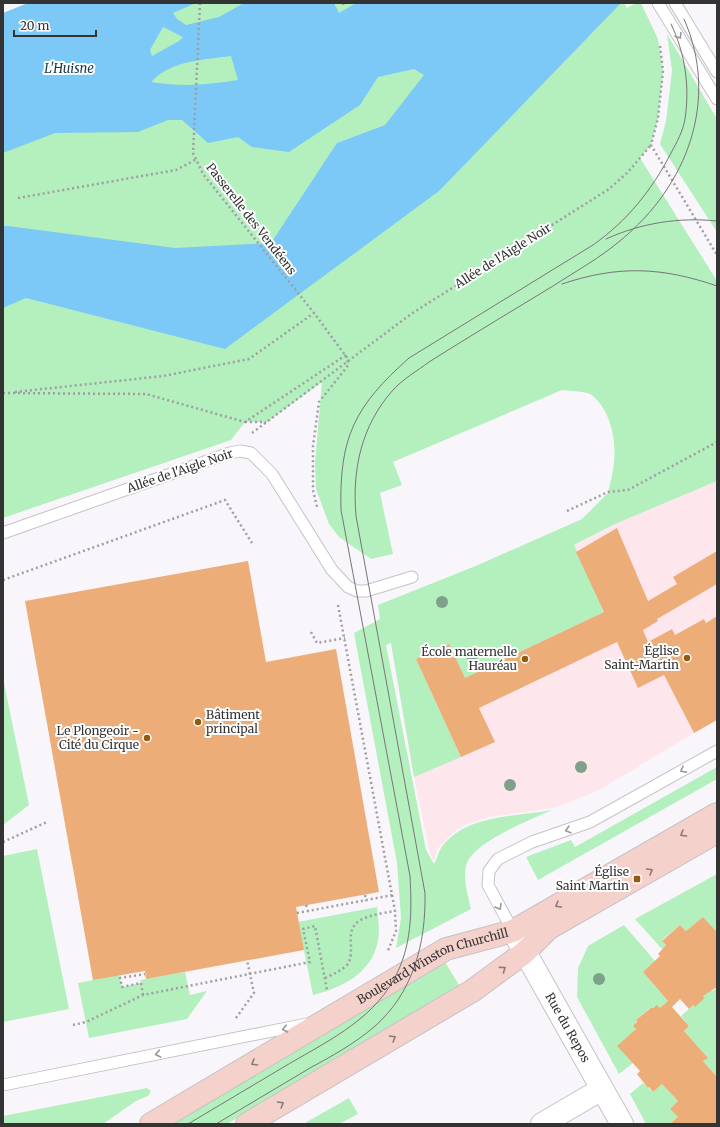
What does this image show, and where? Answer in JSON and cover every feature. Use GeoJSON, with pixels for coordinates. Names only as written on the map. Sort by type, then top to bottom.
{"type":"FeatureCollection","features":[{"type":"Feature","properties":{"kind":"street","name":"Boulevard Winston Churchill"},"geometry":{"type":"LineString","coordinates":[[151,1124],[446,949],[513,931],[717,814]]}},
{"type":"Feature","properties":{"kind":"street","name":"Boulevard Winston Churchill"},"geometry":{"type":"LineString","coordinates":[[247,1124],[472,991],[524,953],[549,928],[717,832]]}},
{"type":"Feature","properties":{"kind":"street","name":"Rue du Repos"},"geometry":{"type":"LineString","coordinates":[[513,931],[524,953],[622,1124]]}},
{"type":"Feature","properties":{"kind":"street"},"geometry":{"type":"LineString","coordinates":[[542,1124],[602,1089]]}},
{"type":"Feature","properties":{"kind":"lane"},"geometry":{"type":"LineString","coordinates":[[658,3],[717,99]]}},
{"type":"Feature","properties":{"kind":"lane"},"geometry":{"type":"LineString","coordinates":[[675,3],[717,72]]}},
{"type":"Feature","properties":{"kind":"lane","name":"Allée de l'Aigle Noir"},"geometry":{"type":"LineString","coordinates":[[3,533],[230,453],[240,451],[251,452],[272,474],[332,570],[348,587],[357,590],[369,590],[412,577]]}},
{"type":"Feature","properties":{"kind":"lane"},"geometry":{"type":"LineString","coordinates":[[513,931],[488,885],[490,871],[498,859],[532,842],[590,822],[717,751]]}},
{"type":"Feature","properties":{"kind":"lane"},"geometry":{"type":"LineString","coordinates":[[3,1085],[324,1021]]}},
{"type":"Feature","properties":{"kind":"path","name":"Passerelle des Vendéens"},"geometry":{"type":"LineString","coordinates":[[200,3],[197,68],[195,75],[193,153],[195,160],[203,174],[314,313],[348,359]]}},
{"type":"Feature","properties":{"kind":"path"},"geometry":{"type":"LineString","coordinates":[[658,39],[663,71],[658,118],[651,145],[717,255]]}},
{"type":"Feature","properties":{"kind":"path","name":"Allée de l'Aigle Noir"},"geometry":{"type":"LineString","coordinates":[[348,359],[411,314],[609,189],[628,172],[651,145]]}},
{"type":"Feature","properties":{"kind":"path"},"geometry":{"type":"LineString","coordinates":[[18,198],[176,170],[195,160]]}},
{"type":"Feature","properties":{"kind":"path"},"geometry":{"type":"LineString","coordinates":[[3,393],[163,376],[249,359],[314,313]]}},
{"type":"Feature","properties":{"kind":"path"},"geometry":{"type":"LineString","coordinates":[[245,422],[346,355]]}},
{"type":"Feature","properties":{"kind":"path"},"geometry":{"type":"LineString","coordinates":[[318,512],[313,490],[313,446],[319,402],[347,367],[348,359]]}},
{"type":"Feature","properties":{"kind":"path"},"geometry":{"type":"LineString","coordinates":[[3,393],[146,394],[245,422],[267,422]]}},
{"type":"Feature","properties":{"kind":"path"},"geometry":{"type":"LineString","coordinates":[[567,511],[608,492],[628,490],[717,442]]}},
{"type":"Feature","properties":{"kind":"path"},"geometry":{"type":"LineString","coordinates":[[3,580],[225,500],[252,543]]}},
{"type":"Feature","properties":{"kind":"path"},"geometry":{"type":"LineString","coordinates":[[332,570],[393,895],[396,931],[384,958]]}},
{"type":"Feature","properties":{"kind":"path"},"geometry":{"type":"LineString","coordinates":[[310,632],[317,643],[345,638]]}},
{"type":"Feature","properties":{"kind":"path"},"geometry":{"type":"LineString","coordinates":[[3,842],[47,822]]}},
{"type":"Feature","properties":{"kind":"path"},"geometry":{"type":"LineString","coordinates":[[365,895],[366,901]]}},
{"type":"Feature","properties":{"kind":"path"},"geometry":{"type":"LineString","coordinates":[[297,914],[393,895]]}},
{"type":"Feature","properties":{"kind":"path"},"geometry":{"type":"LineString","coordinates":[[306,905],[308,911]]}},
{"type":"Feature","properties":{"kind":"path"},"geometry":{"type":"LineString","coordinates":[[325,978],[342,969],[350,960],[350,938],[352,930],[358,922],[367,917],[395,911]]}},
{"type":"Feature","properties":{"kind":"path"},"geometry":{"type":"LineString","coordinates":[[72,1024],[86,1022],[143,994],[310,962],[303,929],[316,926],[328,992]]}},
{"type":"Feature","properties":{"kind":"path"},"geometry":{"type":"LineString","coordinates":[[247,960],[254,993]]}},
{"type":"Feature","properties":{"kind":"path"},"geometry":{"type":"LineString","coordinates":[[143,994],[141,983],[122,987],[120,978],[145,974]]}},
{"type":"Feature","properties":{"kind":"shaded area","name":"École maternelle Hauréau"},"geometry":{"type":"Polygon","coordinates":[[[717,481],[717,616],[706,623],[704,619],[675,635],[672,629],[648,642],[694,733],[601,789],[578,799],[554,808],[490,817],[465,825],[453,833],[438,848],[434,861],[430,853],[414,777],[391,643],[615,524],[717,481]]]}},
{"type":"Feature","properties":{"kind":"green space"},"geometry":{"type":"Polygon","coordinates":[[[73,3],[624,3],[627,8],[636,3],[641,3],[658,39],[663,71],[658,118],[651,145],[640,158],[717,281],[717,481],[615,524],[574,545],[604,612],[465,678],[449,644],[416,659],[461,757],[414,777],[391,643],[386,645],[426,850],[434,864],[441,848],[451,837],[463,829],[492,819],[552,810],[490,840],[470,857],[466,866],[465,876],[471,909],[396,948],[401,918],[397,863],[354,633],[380,619],[378,605],[478,565],[582,519],[609,492],[614,462],[614,442],[610,423],[603,408],[593,396],[583,392],[562,390],[393,462],[402,485],[380,493],[393,554],[371,559],[339,537],[329,524],[316,489],[315,462],[322,382],[267,422],[245,422],[231,440],[3,518],[3,98],[73,3]]]}},
{"type":"Feature","properties":{"kind":"green space"},"geometry":{"type":"Polygon","coordinates":[[[667,34],[717,119],[717,232],[660,144],[666,121],[672,71],[667,34]]]}},
{"type":"Feature","properties":{"kind":"green space"},"geometry":{"type":"Polygon","coordinates":[[[3,678],[29,805],[3,825],[3,678]]]}},
{"type":"Feature","properties":{"kind":"green space"},"geometry":{"type":"Polygon","coordinates":[[[717,767],[717,779],[538,880],[526,857],[571,840],[575,847],[717,767]]]}},
{"type":"Feature","properties":{"kind":"green space"},"geometry":{"type":"Polygon","coordinates":[[[37,849],[69,1009],[3,1022],[3,856],[37,849]]]}},
{"type":"Feature","properties":{"kind":"green space"},"geometry":{"type":"Polygon","coordinates":[[[717,874],[717,932],[703,917],[686,931],[680,925],[662,940],[666,945],[662,949],[635,919],[717,874]]]}},
{"type":"Feature","properties":{"kind":"green space"},"geometry":{"type":"Polygon","coordinates":[[[377,907],[379,937],[375,952],[369,962],[354,977],[345,983],[313,995],[298,922],[377,907]]]}},
{"type":"Feature","properties":{"kind":"green space"},"geometry":{"type":"Polygon","coordinates":[[[624,925],[655,961],[643,972],[668,1001],[660,1008],[651,1007],[636,1020],[636,1029],[618,1046],[633,1063],[619,1074],[577,997],[578,968],[588,946],[624,925]]]}},
{"type":"Feature","properties":{"kind":"green space"},"geometry":{"type":"Polygon","coordinates":[[[443,959],[459,985],[227,1124],[167,1124],[443,959]]]}},
{"type":"Feature","properties":{"kind":"green space"},"geometry":{"type":"Polygon","coordinates":[[[185,972],[190,995],[207,991],[187,1019],[89,1038],[78,983],[119,975],[122,987],[141,983],[140,980],[185,972]]]}},
{"type":"Feature","properties":{"kind":"green space"},"geometry":{"type":"Polygon","coordinates":[[[717,987],[717,1077],[703,1061],[707,1057],[684,1031],[689,1026],[681,1016],[693,1005],[695,1007],[705,998],[703,996],[711,990],[713,991],[717,987]]]}},
{"type":"Feature","properties":{"kind":"green space"},"geometry":{"type":"Polygon","coordinates":[[[643,1083],[653,1092],[662,1084],[678,1101],[670,1109],[678,1117],[671,1124],[646,1124],[630,1094],[643,1083]]]}},
{"type":"Feature","properties":{"kind":"green space"},"geometry":{"type":"Polygon","coordinates":[[[147,1088],[151,1091],[148,1096],[136,1101],[103,1124],[3,1124],[3,1116],[147,1088]]]}},
{"type":"Feature","properties":{"kind":"green space"},"geometry":{"type":"Polygon","coordinates":[[[349,1098],[358,1114],[339,1124],[303,1124],[349,1098]]]}},
{"type":"Feature","properties":{"kind":"water","name":"L'Huisne"},"geometry":{"type":"Polygon","coordinates":[[[28,3],[196,3],[173,13],[177,19],[186,25],[219,17],[244,3],[334,3],[339,13],[356,3],[621,3],[439,191],[225,349],[26,298],[3,308],[3,226],[175,248],[271,243],[337,143],[385,125],[424,75],[414,69],[378,77],[360,105],[289,152],[252,147],[238,137],[208,143],[182,120],[168,120],[138,132],[55,133],[3,153],[3,13],[28,3]],[[163,27],[150,50],[152,56],[179,41],[183,37],[163,27]],[[231,56],[199,60],[178,65],[168,69],[151,82],[194,85],[238,80],[231,56]]]}},
{"type":"Feature","properties":{"kind":"building"},"geometry":{"type":"Polygon","coordinates":[[[617,528],[648,601],[677,584],[673,577],[717,551],[717,584],[657,619],[658,621],[643,630],[648,642],[672,629],[675,635],[704,619],[706,623],[717,616],[717,720],[694,733],[664,675],[638,688],[617,642],[479,708],[495,742],[461,757],[416,659],[449,644],[465,678],[604,612],[576,552],[617,528]]]}},
{"type":"Feature","properties":{"kind":"building","name":"Bâtiment principal"},"geometry":{"type":"Polygon","coordinates":[[[248,561],[266,662],[336,649],[379,892],[296,907],[304,950],[146,979],[145,971],[93,980],[25,601],[248,561]]]}},
{"type":"Feature","properties":{"kind":"building"},"geometry":{"type":"Polygon","coordinates":[[[703,917],[717,932],[717,987],[703,996],[705,998],[695,1007],[693,1005],[689,1009],[680,999],[672,1007],[689,1026],[684,1031],[708,1058],[703,1061],[717,1077],[717,1124],[670,1124],[678,1117],[670,1109],[678,1101],[662,1084],[653,1092],[649,1087],[648,1088],[637,1074],[640,1071],[617,1046],[636,1029],[633,1026],[637,1022],[636,1020],[652,1007],[653,1008],[657,1005],[660,1008],[668,1001],[643,972],[660,956],[658,954],[666,945],[662,941],[680,925],[686,931],[703,917]]]}},
{"type":"Feature","properties":{"kind":"tram line"},"geometry":{"type":"LineString","coordinates":[[216,1124],[343,1049],[374,1027],[399,999],[408,983],[420,949],[425,912],[425,893],[356,516],[355,499],[358,465],[366,434],[373,418],[382,404],[401,382],[429,362],[605,253],[644,218],[664,194],[679,168],[691,140],[697,110],[699,80],[694,50],[684,19]]}},
{"type":"Feature","properties":{"kind":"tram line"},"geometry":{"type":"LineString","coordinates":[[188,1124],[329,1041],[359,1020],[384,994],[400,967],[408,942],[410,929],[410,876],[341,510],[341,484],[347,442],[363,408],[390,375],[409,358],[593,245],[617,226],[638,204],[664,167],[681,132],[685,119],[687,94],[685,70],[680,46],[671,24]]}},
{"type":"Feature","properties":{"kind":"tram line"},"geometry":{"type":"LineString","coordinates":[[606,239],[619,233],[660,222],[689,220],[717,221]]}},
{"type":"Feature","properties":{"kind":"tram line"},"geometry":{"type":"LineString","coordinates":[[562,284],[602,274],[621,271],[640,271],[677,275],[717,286]]}},
{"type":"Feature","properties":{"kind":"place","name":"Église Saint-Martin"},"geometry":{"type":"Point","coordinates":[687,658]}},
{"type":"Feature","properties":{"kind":"place","name":"École maternelle Hauréau"},"geometry":{"type":"Point","coordinates":[525,659]}},
{"type":"Feature","properties":{"kind":"place","name":"Bâtiment principal"},"geometry":{"type":"Point","coordinates":[198,722]}},
{"type":"Feature","properties":{"kind":"place","name":"Le Plongeoir - Cité du Cirque"},"geometry":{"type":"Point","coordinates":[147,738]}},
{"type":"Feature","properties":{"kind":"place","name":"Église Saint Martin"},"geometry":{"type":"Point","coordinates":[637,879]}}]}
